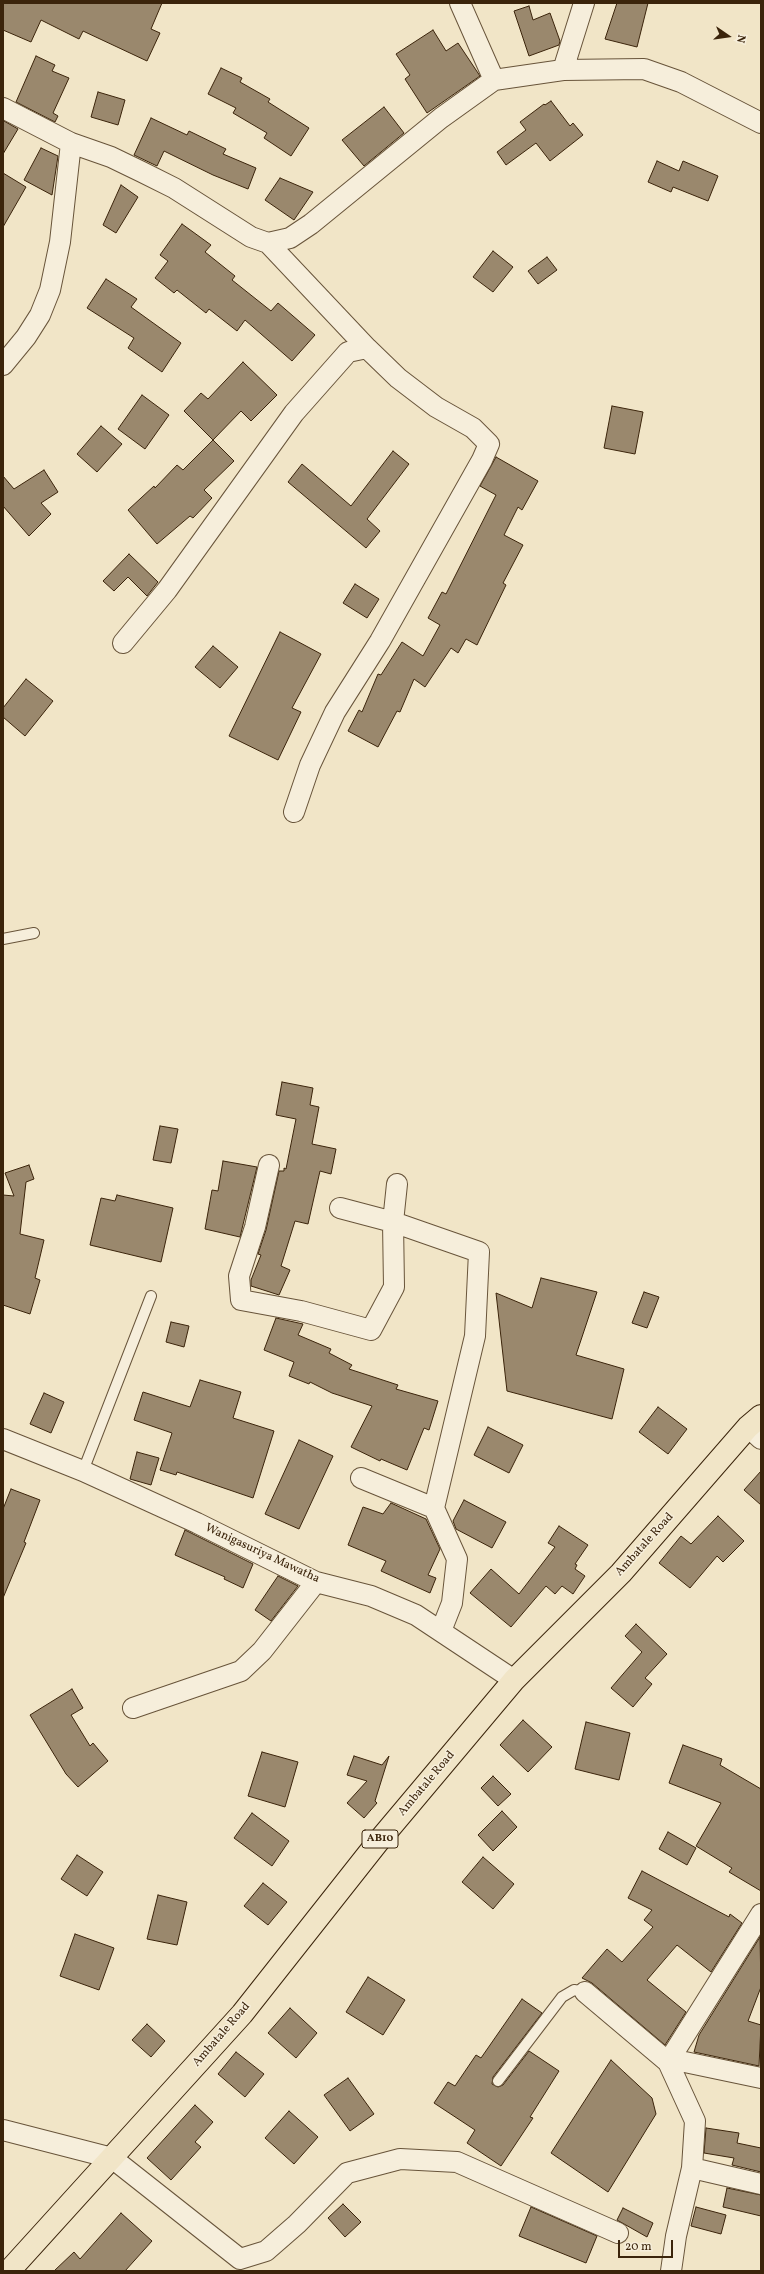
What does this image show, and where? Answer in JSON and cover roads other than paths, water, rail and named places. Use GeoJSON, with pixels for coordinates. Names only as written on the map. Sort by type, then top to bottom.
{"type":"FeatureCollection","features":[{"type":"Feature","properties":{"kind":"main road","name":"Ambatale Road"},"geometry":{"type":"LineString","coordinates":[[9,2271],[242,2014],[377,1843],[514,1680],[621,1573],[757,1427]]}},
{"type":"Feature","properties":{"kind":"street"},"geometry":{"type":"LineString","coordinates":[[460,3],[494,80]]}},
{"type":"Feature","properties":{"kind":"street"},"geometry":{"type":"LineString","coordinates":[[563,70],[584,3]]}},
{"type":"Feature","properties":{"kind":"street"},"geometry":{"type":"LineString","coordinates":[[3,108],[72,142],[111,157],[174,188],[251,238],[268,243],[290,238],[312,224],[441,118],[494,80],[563,70],[644,69],[681,82],[761,123]]}},
{"type":"Feature","properties":{"kind":"street"},"geometry":{"type":"LineString","coordinates":[[3,365],[26,337],[40,315],[50,290],[60,242],[72,142]]}},
{"type":"Feature","properties":{"kind":"street"},"geometry":{"type":"LineString","coordinates":[[268,243],[367,348],[398,378],[436,406],[473,428],[488,444],[482,460],[380,641],[335,712],[310,765],[294,812]]}},
{"type":"Feature","properties":{"kind":"street"},"geometry":{"type":"LineString","coordinates":[[123,643],[167,590],[299,407],[348,352],[367,348]]}},
{"type":"Feature","properties":{"kind":"street"},"geometry":{"type":"LineString","coordinates":[[269,1165],[255,1227],[239,1276],[242,1300],[301,1312],[371,1330],[394,1287],[393,1222],[397,1184]]}},
{"type":"Feature","properties":{"kind":"street"},"geometry":{"type":"LineString","coordinates":[[340,1208],[393,1222],[479,1252],[474,1336],[434,1508],[457,1559],[452,1603],[441,1631]]}},
{"type":"Feature","properties":{"kind":"street","name":"Wanigasuriya Mawatha"},"geometry":{"type":"LineString","coordinates":[[3,1439],[83,1471],[197,1523],[316,1582],[371,1596],[416,1615],[514,1680]]}},
{"type":"Feature","properties":{"kind":"street"},"geometry":{"type":"LineString","coordinates":[[361,1478],[434,1508]]}},
{"type":"Feature","properties":{"kind":"street"},"geometry":{"type":"LineString","coordinates":[[133,1708],[241,1670],[262,1651],[316,1582]]}},
{"type":"Feature","properties":{"kind":"street"},"geometry":{"type":"LineString","coordinates":[[668,2062],[761,1914]]}},
{"type":"Feature","properties":{"kind":"street"},"geometry":{"type":"LineString","coordinates":[[585,1992],[668,2062],[695,2121],[692,2168],[676,2236],[671,2271]]}},
{"type":"Feature","properties":{"kind":"street"},"geometry":{"type":"LineString","coordinates":[[668,2062],[680,2061],[761,2078]]}},
{"type":"Feature","properties":{"kind":"street"},"geometry":{"type":"LineString","coordinates":[[3,2130],[112,2158],[240,2259],[266,2251],[297,2224],[347,2173],[400,2159],[457,2162],[618,2233]]}},
{"type":"Feature","properties":{"kind":"street"},"geometry":{"type":"LineString","coordinates":[[692,2168],[761,2184]]}},
{"type":"Feature","properties":{"kind":"lane"},"geometry":{"type":"LineString","coordinates":[[3,939],[34,933]]}},
{"type":"Feature","properties":{"kind":"lane"},"geometry":{"type":"LineString","coordinates":[[83,1471],[151,1296]]}},
{"type":"Feature","properties":{"kind":"lane"},"geometry":{"type":"LineString","coordinates":[[498,2081],[562,1997],[574,1990],[585,1992]]}}]}
